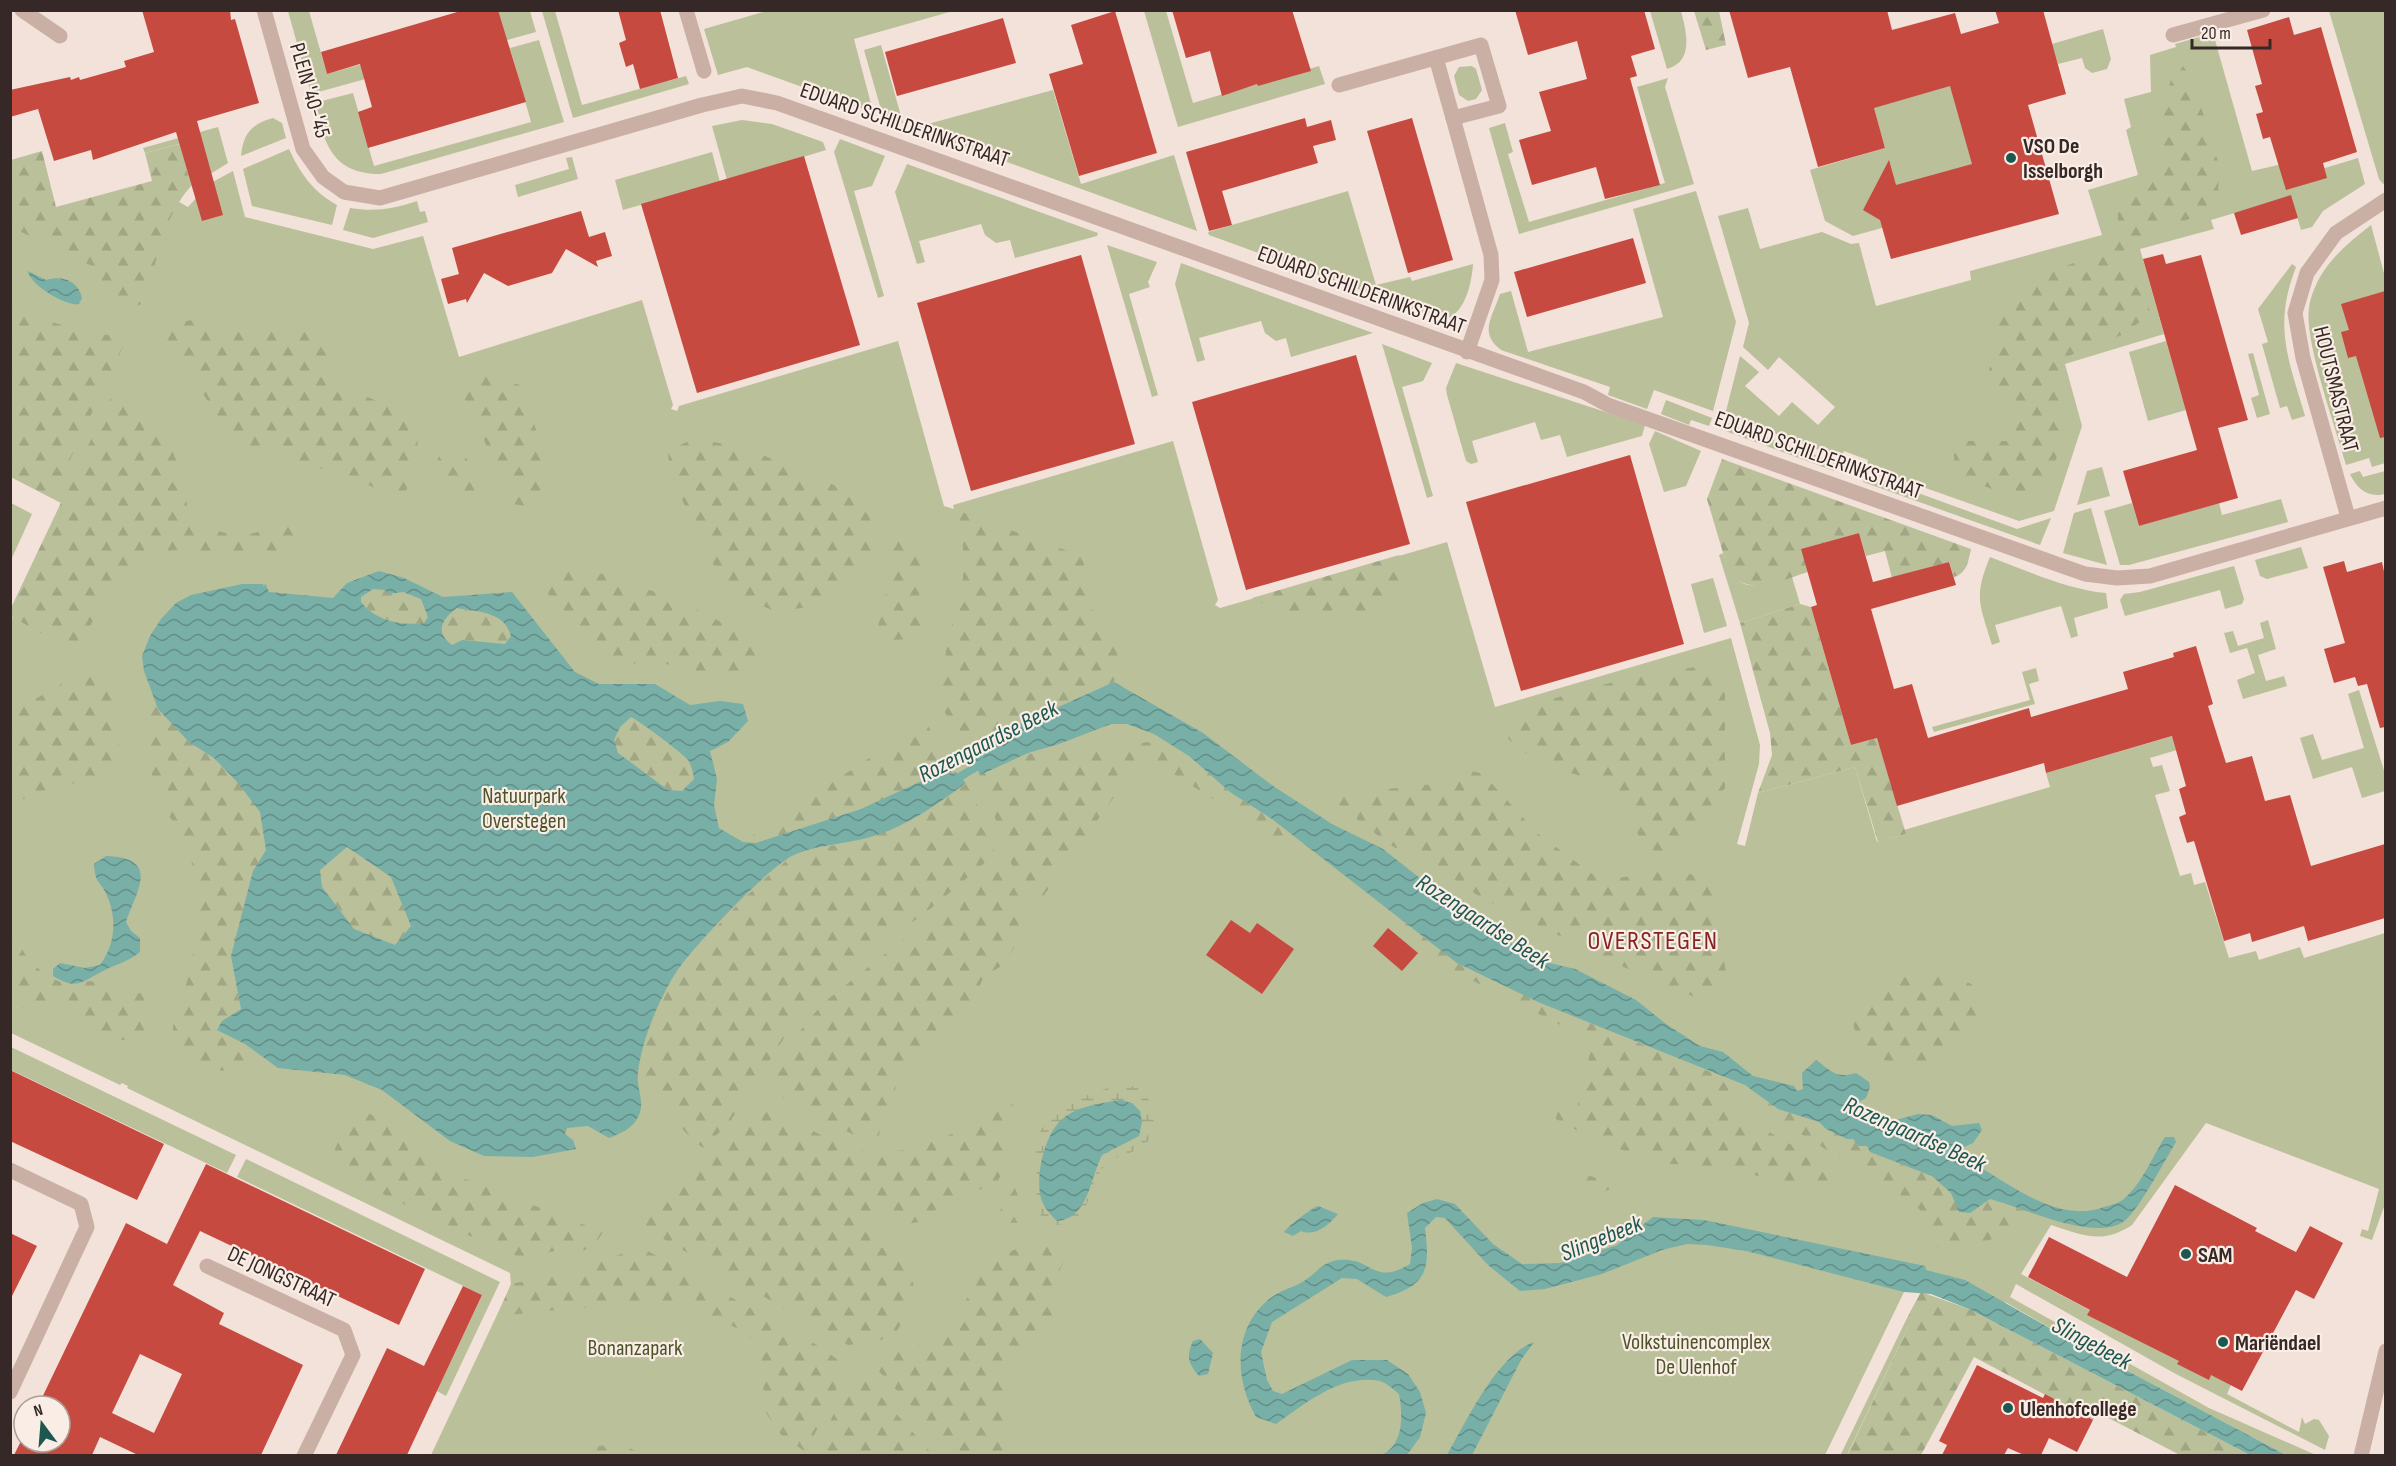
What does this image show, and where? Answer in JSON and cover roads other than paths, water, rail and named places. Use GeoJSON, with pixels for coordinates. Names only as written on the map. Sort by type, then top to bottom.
{"type":"FeatureCollection","features":[{"type":"Feature","properties":{"kind":"street"},"geometry":{"type":"LineString","coordinates":[[22,10],[60,36]]}},
{"type":"Feature","properties":{"kind":"street","name":"PLEIN '40-'45"},"geometry":{"type":"LineString","coordinates":[[264,10],[303,149],[323,177]]}},
{"type":"Feature","properties":{"kind":"street"},"geometry":{"type":"LineString","coordinates":[[687,10],[704,71]]}},
{"type":"Feature","properties":{"kind":"street"},"geometry":{"type":"LineString","coordinates":[[2173,35],[2263,10]]}},
{"type":"Feature","properties":{"kind":"street"},"geometry":{"type":"LineString","coordinates":[[1339,85],[1481,45],[1499,106],[1453,118]]}},
{"type":"Feature","properties":{"kind":"street"},"geometry":{"type":"LineString","coordinates":[[1436,58],[1491,255],[1492,280],[1467,352]]}},
{"type":"Feature","properties":{"kind":"street","name":"EDUARD SCHILDERINKSTRAAT"},"geometry":{"type":"LineString","coordinates":[[323,177],[344,192],[380,198],[702,105],[742,96],[777,104],[863,133],[1174,243],[1467,352],[1584,392],[1608,405],[2085,574],[2117,578],[2150,576],[2385,508]]}},
{"type":"Feature","properties":{"kind":"street","name":"HOUTSMASTRAAT"},"geometry":{"type":"LineString","coordinates":[[2348,517],[2303,358],[2295,313],[2307,273],[2336,233],[2385,200]]}},
{"type":"Feature","properties":{"kind":"street"},"geometry":{"type":"LineString","coordinates":[[10,1170],[81,1204],[87,1227],[10,1392]]}},
{"type":"Feature","properties":{"kind":"street","name":"DE JONGSTRAAT"},"geometry":{"type":"LineString","coordinates":[[207,1266],[344,1330],[353,1354],[304,1455]]}},
{"type":"Feature","properties":{"kind":"street"},"geometry":{"type":"LineString","coordinates":[[2361,1455],[2385,1351]]}},
{"type":"Feature","properties":{"kind":"water"},"geometry":{"type":"Polygon","coordinates":[[[28,271],[46,280],[58,278],[73,283],[82,298],[79,304],[66,302],[49,294],[35,282],[28,271]]]}},
{"type":"Feature","properties":{"kind":"water"},"geometry":{"type":"Polygon","coordinates":[[[379,571],[404,578],[443,597],[512,592],[575,672],[599,684],[655,684],[690,705],[720,701],[743,704],[748,721],[728,742],[710,751],[717,779],[714,805],[719,828],[743,842],[756,843],[861,809],[926,779],[956,772],[966,783],[931,808],[881,834],[796,854],[770,872],[736,904],[682,964],[660,1001],[640,1060],[638,1079],[640,1111],[636,1121],[629,1128],[609,1138],[588,1126],[567,1128],[565,1134],[573,1140],[576,1149],[533,1157],[484,1156],[450,1141],[382,1090],[345,1075],[278,1068],[245,1044],[217,1030],[222,1021],[241,1009],[231,956],[253,871],[266,850],[260,812],[238,783],[214,758],[189,742],[158,709],[144,671],[142,656],[150,636],[161,619],[176,603],[191,595],[242,584],[263,584],[264,587],[265,583],[269,592],[333,598],[347,583],[379,571]],[[373,589],[361,597],[361,602],[374,614],[390,621],[407,624],[424,623],[428,617],[421,599],[403,592],[388,594],[385,590],[373,589]],[[457,608],[447,617],[442,630],[446,640],[452,645],[462,640],[505,644],[511,636],[503,622],[489,614],[457,608]],[[631,717],[620,727],[614,740],[618,753],[668,790],[682,791],[694,779],[688,760],[642,724],[631,717]],[[347,847],[320,870],[322,887],[354,929],[395,945],[411,926],[391,877],[347,847]]]}},
{"type":"Feature","properties":{"kind":"water"},"geometry":{"type":"Polygon","coordinates":[[[1114,682],[1203,733],[1273,786],[1332,824],[1383,849],[1435,890],[1462,904],[1497,934],[1537,960],[1575,969],[1636,1000],[1666,1024],[1700,1046],[1723,1052],[1753,1076],[1794,1086],[1797,1091],[1803,1089],[1802,1073],[1816,1060],[1834,1073],[1849,1075],[1856,1073],[1869,1082],[1870,1087],[1866,1098],[1853,1105],[1851,1110],[1863,1117],[1888,1122],[1918,1114],[1932,1115],[1952,1126],[1979,1123],[1982,1130],[1973,1143],[1950,1153],[1971,1162],[2036,1200],[2069,1210],[2087,1211],[2118,1203],[2137,1185],[2165,1137],[2174,1137],[2176,1142],[2136,1208],[2123,1222],[2110,1227],[2076,1226],[1990,1199],[1970,1213],[1959,1212],[1951,1193],[1932,1176],[1870,1152],[1867,1146],[1859,1146],[1853,1139],[1847,1139],[1826,1129],[1819,1122],[1778,1109],[1745,1085],[1538,1002],[1457,963],[1272,819],[1230,792],[1189,756],[1154,734],[1127,724],[1111,724],[1028,753],[980,775],[974,762],[981,748],[998,734],[1114,682]]]}},
{"type":"Feature","properties":{"kind":"water"},"geometry":{"type":"Polygon","coordinates":[[[106,856],[123,858],[134,863],[139,869],[141,878],[139,888],[126,922],[131,931],[140,938],[140,952],[82,982],[68,983],[53,976],[53,969],[60,963],[85,968],[100,965],[109,949],[113,933],[113,915],[106,893],[97,880],[94,864],[106,856]]]}},
{"type":"Feature","properties":{"kind":"water"},"geometry":{"type":"Polygon","coordinates":[[[1121,1100],[1132,1103],[1140,1111],[1142,1122],[1139,1136],[1102,1155],[1082,1206],[1067,1219],[1057,1221],[1044,1205],[1039,1188],[1043,1153],[1052,1131],[1072,1112],[1093,1105],[1121,1100]]]}},
{"type":"Feature","properties":{"kind":"water"},"geometry":{"type":"Polygon","coordinates":[[[1437,1199],[1455,1204],[1493,1244],[1522,1264],[1560,1263],[1617,1245],[1653,1217],[1704,1220],[1925,1266],[1926,1270],[1965,1280],[2081,1346],[2286,1455],[2250,1455],[1969,1309],[1931,1294],[1904,1292],[1746,1251],[1687,1244],[1662,1250],[1602,1274],[1545,1289],[1520,1291],[1488,1265],[1445,1218],[1436,1217],[1425,1228],[1426,1265],[1418,1281],[1411,1287],[1386,1297],[1357,1279],[1342,1278],[1272,1322],[1261,1352],[1267,1380],[1273,1391],[1282,1394],[1352,1360],[1387,1360],[1408,1374],[1420,1392],[1426,1413],[1420,1437],[1407,1455],[1381,1455],[1389,1451],[1398,1437],[1401,1411],[1399,1394],[1380,1381],[1352,1381],[1338,1386],[1312,1399],[1276,1424],[1256,1417],[1243,1385],[1241,1351],[1244,1335],[1251,1320],[1261,1307],[1275,1295],[1301,1283],[1332,1261],[1350,1260],[1388,1273],[1410,1264],[1412,1248],[1407,1213],[1423,1203],[1437,1199]]]}},
{"type":"Feature","properties":{"kind":"water"},"geometry":{"type":"Polygon","coordinates":[[[1318,1206],[1338,1214],[1326,1226],[1316,1231],[1301,1231],[1293,1236],[1284,1232],[1310,1210],[1318,1206]]]}},
{"type":"Feature","properties":{"kind":"water"},"geometry":{"type":"Polygon","coordinates":[[[1200,1339],[1213,1353],[1208,1374],[1199,1376],[1190,1363],[1189,1351],[1193,1341],[1200,1339]]]}},
{"type":"Feature","properties":{"kind":"water"},"geometry":{"type":"Polygon","coordinates":[[[1534,1342],[1521,1360],[1472,1455],[1447,1455],[1473,1408],[1495,1375],[1520,1349],[1534,1342]]]}},
{"type":"Feature","properties":{"kind":"waterway","name":"Rozengaardse Beek"},"geometry":{"type":"LineString","coordinates":[[953,781],[984,762]]}},
{"type":"Feature","properties":{"kind":"place","name":"VSO De Isselborgh"},"geometry":{"type":"Point","coordinates":[2011,158]}},
{"type":"Feature","properties":{"kind":"place","name":"SAM"},"geometry":{"type":"Point","coordinates":[2186,1254]}},
{"type":"Feature","properties":{"kind":"place","name":"Mariëndael"},"geometry":{"type":"Point","coordinates":[2223,1342]}},
{"type":"Feature","properties":{"kind":"place","name":"Ulenhofcollege"},"geometry":{"type":"Point","coordinates":[2008,1408]}},
{"type":"Feature","properties":{"kind":"district","name":"OVERSTEGEN"},"geometry":{"type":"Point","coordinates":[1653,940]}},
{"type":"Feature","properties":{"kind":"park label","name":"Natuurpark Overstegen"},"geometry":{"type":"Point","coordinates":[524,808]}},
{"type":"Feature","properties":{"kind":"park label","name":"Bonanzapark"},"geometry":{"type":"Point","coordinates":[635,1347]}},
{"type":"Feature","properties":{"kind":"park label","name":"Volkstuinencomplex De Ulenhof"},"geometry":{"type":"Point","coordinates":[1696,1354]}},
{"type":"Feature","properties":{"kind":"water label","name":"Slingebeek"},"geometry":{"type":"Point","coordinates":[1601,1238]}},
{"type":"Feature","properties":{"kind":"water label","name":"Slingebeek"},"geometry":{"type":"Point","coordinates":[2092,1343]}}]}
